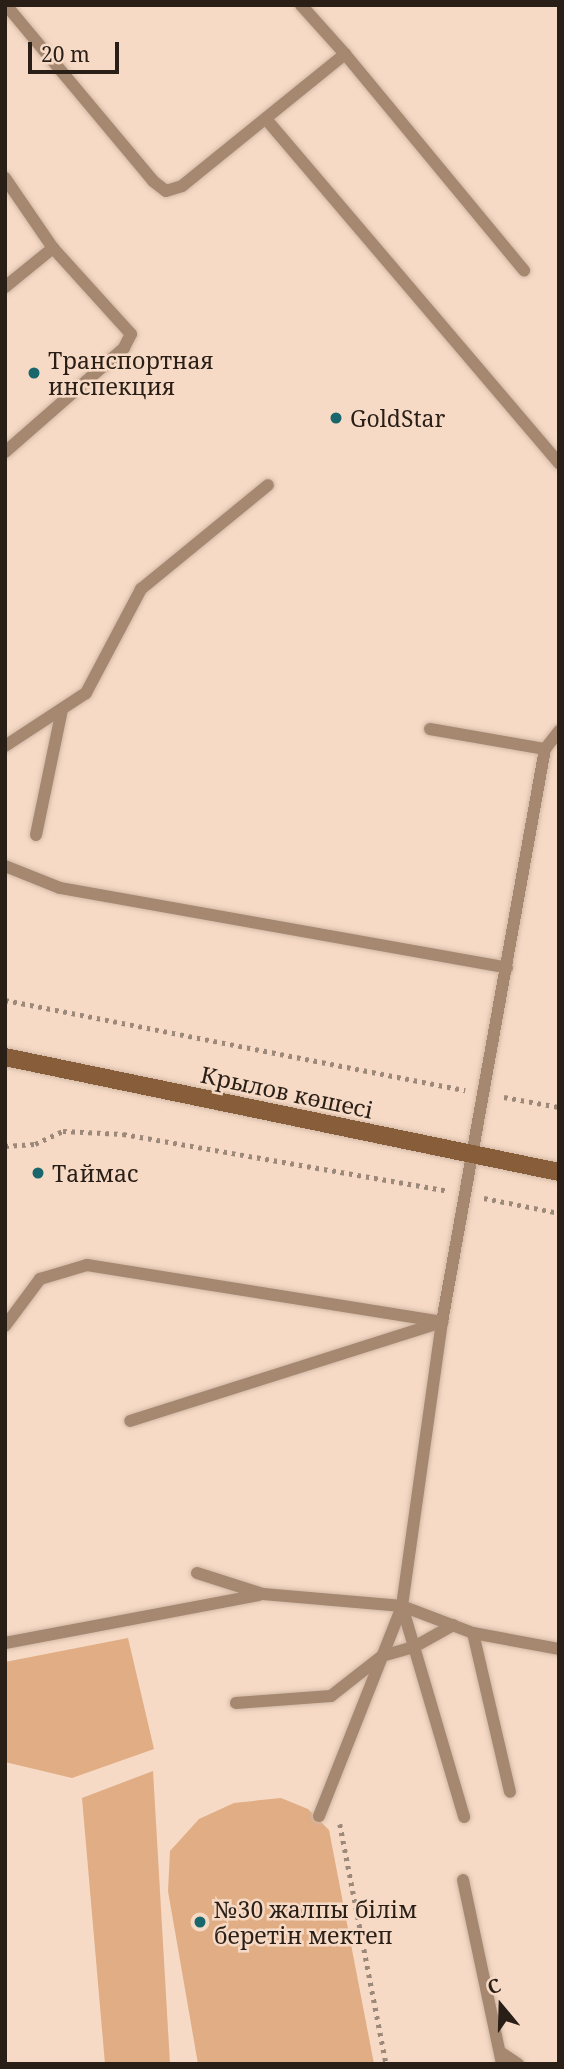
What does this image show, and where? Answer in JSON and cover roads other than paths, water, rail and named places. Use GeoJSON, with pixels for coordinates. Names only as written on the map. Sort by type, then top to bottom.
{"type":"FeatureCollection","features":[{"type":"Feature","properties":{"kind":"main road","name":"Крылов көшесі"},"geometry":{"type":"LineString","coordinates":[[5,1057],[475,1157],[559,1172]]}},
{"type":"Feature","properties":{"kind":"lane"},"geometry":{"type":"LineString","coordinates":[[6,5],[152,181],[166,191],[182,186],[345,54]]}},
{"type":"Feature","properties":{"kind":"lane"},"geometry":{"type":"LineString","coordinates":[[301,5],[345,54],[524,270]]}},
{"type":"Feature","properties":{"kind":"lane"},"geometry":{"type":"LineString","coordinates":[[266,119],[559,463]]}},
{"type":"Feature","properties":{"kind":"lane"},"geometry":{"type":"LineString","coordinates":[[5,178],[53,248],[131,334],[124,348],[5,452]]}},
{"type":"Feature","properties":{"kind":"lane"},"geometry":{"type":"LineString","coordinates":[[5,287],[53,248]]}},
{"type":"Feature","properties":{"kind":"lane"},"geometry":{"type":"LineString","coordinates":[[5,747],[86,693],[141,589],[268,485]]}},
{"type":"Feature","properties":{"kind":"lane"},"geometry":{"type":"LineString","coordinates":[[36,835],[62,709]]}},
{"type":"Feature","properties":{"kind":"lane"},"geometry":{"type":"LineString","coordinates":[[430,729],[545,749]]}},
{"type":"Feature","properties":{"kind":"lane"},"geometry":{"type":"LineString","coordinates":[[319,1816],[402,1606],[442,1322],[475,1157],[545,749],[559,731]]}},
{"type":"Feature","properties":{"kind":"lane"},"geometry":{"type":"LineString","coordinates":[[5,866],[60,888],[507,968]]}},
{"type":"Feature","properties":{"kind":"lane"},"geometry":{"type":"LineString","coordinates":[[5,1326],[40,1279],[87,1265],[442,1322]]}},
{"type":"Feature","properties":{"kind":"lane"},"geometry":{"type":"LineString","coordinates":[[130,1421],[442,1322]]}},
{"type":"Feature","properties":{"kind":"lane"},"geometry":{"type":"LineString","coordinates":[[197,1573],[263,1594],[402,1606],[473,1633],[559,1648]]}},
{"type":"Feature","properties":{"kind":"lane"},"geometry":{"type":"LineString","coordinates":[[5,1643],[263,1594]]}},
{"type":"Feature","properties":{"kind":"lane"},"geometry":{"type":"LineString","coordinates":[[402,1606],[464,1817]]}},
{"type":"Feature","properties":{"kind":"lane"},"geometry":{"type":"LineString","coordinates":[[236,1703],[331,1696],[382,1656],[414,1647],[453,1625]]}},
{"type":"Feature","properties":{"kind":"lane"},"geometry":{"type":"LineString","coordinates":[[473,1633],[510,1792]]}},
{"type":"Feature","properties":{"kind":"lane"},"geometry":{"type":"LineString","coordinates":[[463,1880],[501,2058],[518,2064]]}},
{"type":"Feature","properties":{"kind":"place","name":"Транспортная инспекция"},"geometry":{"type":"Point","coordinates":[34,373]}},
{"type":"Feature","properties":{"kind":"place","name":"GoldStar"},"geometry":{"type":"Point","coordinates":[336,418]}},
{"type":"Feature","properties":{"kind":"place","name":"Таймас"},"geometry":{"type":"Point","coordinates":[38,1173]}},
{"type":"Feature","properties":{"kind":"place","name":"№30 жалпы білім беретін мектеп"},"geometry":{"type":"Point","coordinates":[200,1922]}}]}
